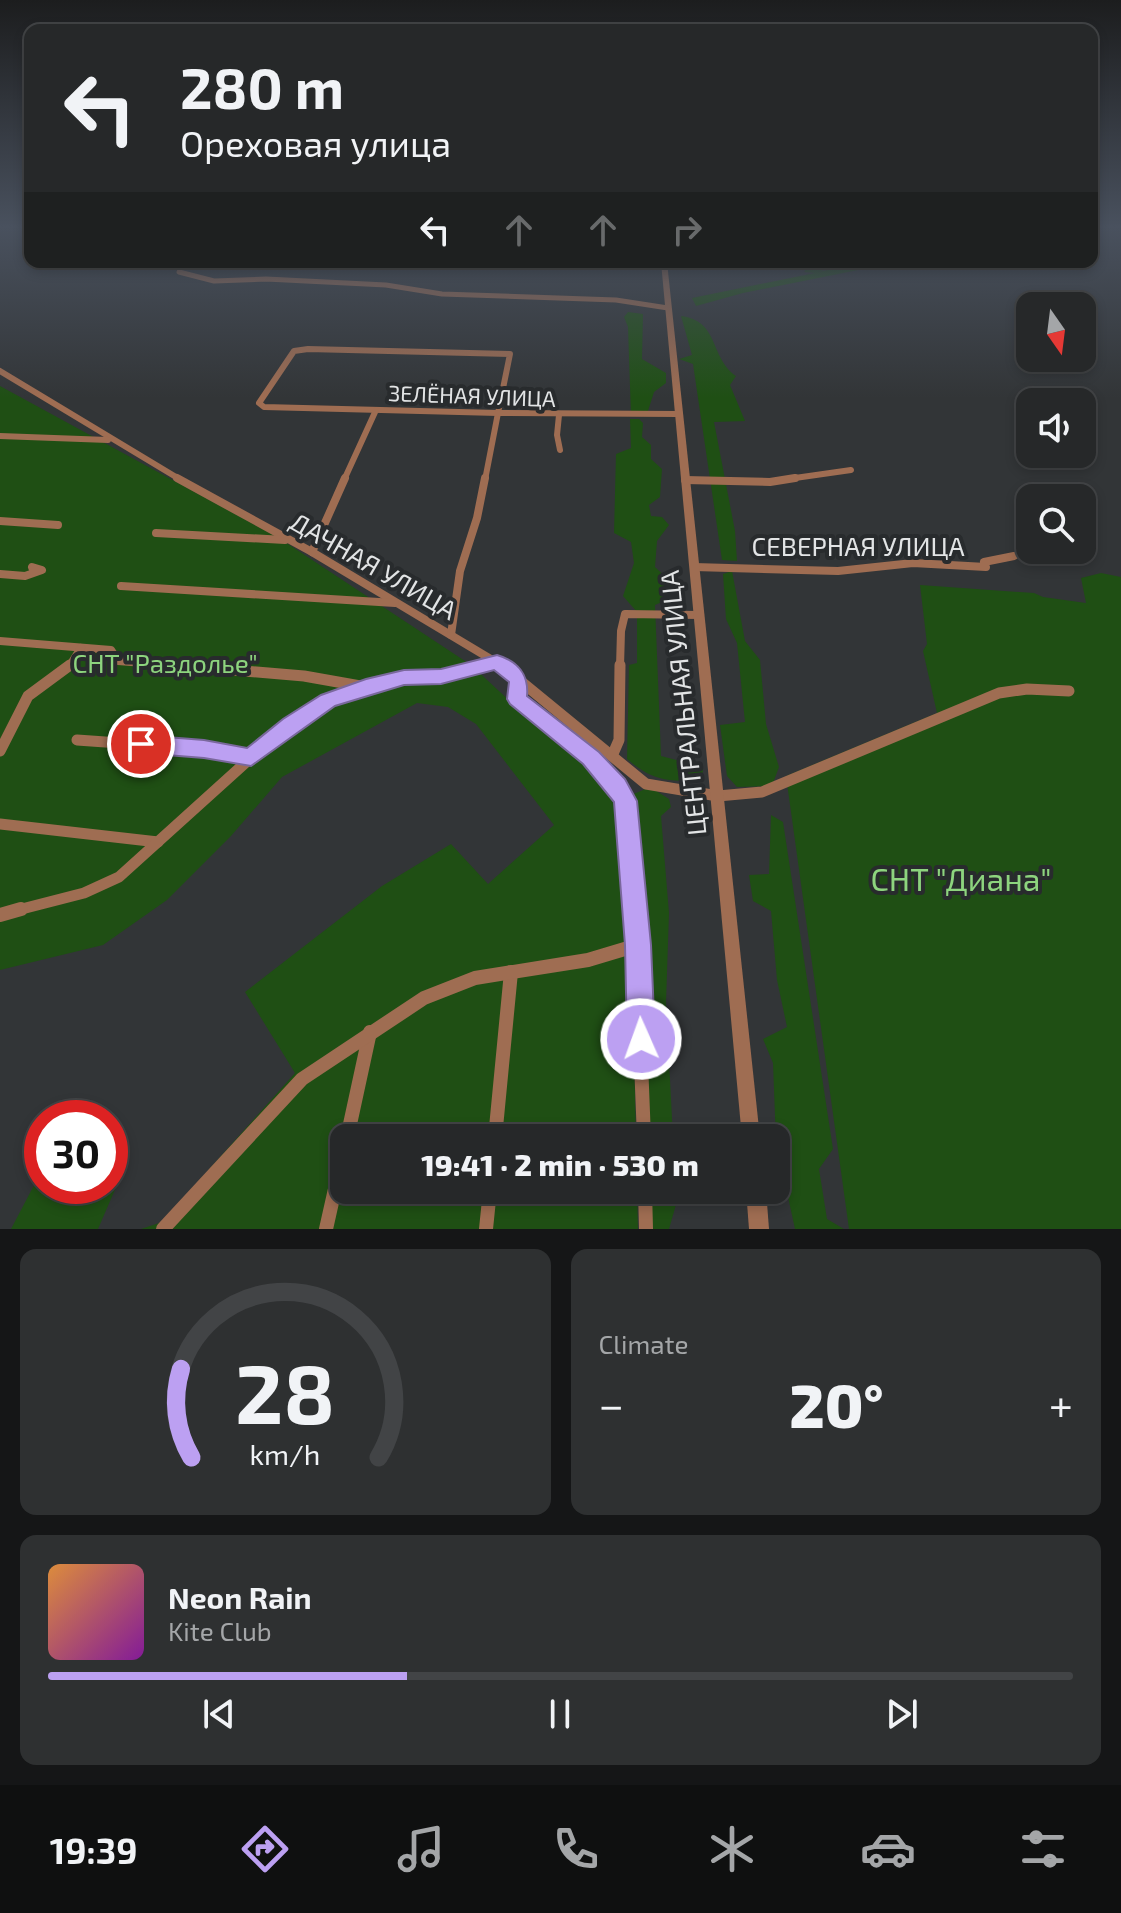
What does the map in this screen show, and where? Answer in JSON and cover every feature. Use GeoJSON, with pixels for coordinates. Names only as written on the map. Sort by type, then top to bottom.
{"type":"FeatureCollection","features":[{"type":"Feature","properties":{"kind":"street"},"geometry":{"type":"LineString","coordinates":[[323,283],[386,285],[442,294],[616,300],[668,308]]}},
{"type":"Feature","properties":{"kind":"street","name":"ЦЕНТРАЛЬНАЯ УЛИЦА"},"geometry":{"type":"LineString","coordinates":[[666,283],[750,1124]]}},
{"type":"Feature","properties":{"kind":"street","name":"ЗЕЛЁНАЯ УЛИЦА"},"geometry":{"type":"LineString","coordinates":[[497,414],[512,357],[504,353],[299,349],[294,351],[259,403],[264,407],[497,414],[627,417],[678,414]]}},
{"type":"Feature","properties":{"kind":"street","name":"ДАЧНАЯ УЛИЦА"},"geometry":{"type":"LineString","coordinates":[[0,371],[110,439],[312,552],[497,662],[646,784],[718,796],[762,792],[999,693],[1027,689],[1069,691]]}},
{"type":"Feature","properties":{"kind":"street"},"geometry":{"type":"LineString","coordinates":[[312,552],[376,410]]}},
{"type":"Feature","properties":{"kind":"street"},"geometry":{"type":"LineString","coordinates":[[451,635],[460,571],[477,518],[497,414]]}},
{"type":"Feature","properties":{"kind":"street"},"geometry":{"type":"LineString","coordinates":[[559,415],[557,435],[560,450]]}},
{"type":"Feature","properties":{"kind":"street"},"geometry":{"type":"LineString","coordinates":[[0,436],[110,439]]}},
{"type":"Feature","properties":{"kind":"street"},"geometry":{"type":"LineString","coordinates":[[685,480],[770,482],[851,470]]}},
{"type":"Feature","properties":{"kind":"street"},"geometry":{"type":"LineString","coordinates":[[0,521],[58,525]]}},
{"type":"Feature","properties":{"kind":"street"},"geometry":{"type":"LineString","coordinates":[[156,533],[290,541]]}},
{"type":"Feature","properties":{"kind":"street","name":"СЕВЕРНАЯ УЛИЦА"},"geometry":{"type":"LineString","coordinates":[[694,567],[838,571],[913,563],[986,567],[984,562],[1014,556]]}},
{"type":"Feature","properties":{"kind":"street"},"geometry":{"type":"LineString","coordinates":[[0,574],[25,576],[42,570],[32,567]]}},
{"type":"Feature","properties":{"kind":"street"},"geometry":{"type":"LineString","coordinates":[[121,586],[399,603]]}},
{"type":"Feature","properties":{"kind":"street"},"geometry":{"type":"LineString","coordinates":[[612,756],[619,740],[621,631],[625,614],[699,615]]}},
{"type":"Feature","properties":{"kind":"street"},"geometry":{"type":"LineString","coordinates":[[0,641],[111,650],[118,661],[304,676],[366,687]]}},
{"type":"Feature","properties":{"kind":"street"},"geometry":{"type":"LineString","coordinates":[[0,751],[28,696],[69,667],[81,648]]}},
{"type":"Feature","properties":{"kind":"street"},"geometry":{"type":"LineString","coordinates":[[0,915],[84,893],[119,877],[251,757],[290,725],[328,701],[404,678],[441,676],[497,662]]}},
{"type":"Feature","properties":{"kind":"street"},"geometry":{"type":"LineString","coordinates":[[519,679],[517,699],[591,758],[617,785],[626,801],[638,945],[644,1124]]}},
{"type":"Feature","properties":{"kind":"street"},"geometry":{"type":"LineString","coordinates":[[77,740],[204,749],[251,757]]}},
{"type":"Feature","properties":{"kind":"street"},"geometry":{"type":"LineString","coordinates":[[0,824],[158,842]]}},
{"type":"Feature","properties":{"kind":"street"},"geometry":{"type":"LineString","coordinates":[[163,1229],[302,1079],[424,998],[475,978],[588,960],[638,945]]}},
{"type":"Feature","properties":{"kind":"street"},"geometry":{"type":"LineString","coordinates":[[496,1124],[511,972]]}},
{"type":"Feature","properties":{"kind":"street"},"geometry":{"type":"LineString","coordinates":[[350,1124],[370,1032]]}},
{"type":"Feature","properties":{"kind":"street"},"geometry":{"type":"LineString","coordinates":[[326,1229],[332,1204]]}},
{"type":"Feature","properties":{"kind":"street"},"geometry":{"type":"LineString","coordinates":[[486,1229],[489,1204]]}},
{"type":"Feature","properties":{"kind":"street"},"geometry":{"type":"LineString","coordinates":[[645,1204],[646,1229]]}},
{"type":"Feature","properties":{"kind":"street"},"geometry":{"type":"LineString","coordinates":[[757,1204],[759,1229]]}},
{"type":"Feature","properties":{"kind":"green space"},"geometry":{"type":"Polygon","coordinates":[[[764,283],[791,283],[696,306],[692,298],[764,283]]]}},
{"type":"Feature","properties":{"kind":"green space"},"geometry":{"type":"Polygon","coordinates":[[[628,312],[643,314],[642,359],[666,373],[666,383],[654,392],[647,414],[631,416],[628,327],[624,317],[628,312]]]}},
{"type":"Feature","properties":{"kind":"green space"},"geometry":{"type":"Polygon","coordinates":[[[681,316],[702,325],[727,368],[736,376],[730,385],[745,421],[714,422],[735,531],[737,561],[722,560],[693,364],[679,359],[692,355],[681,316]]]}},
{"type":"Feature","properties":{"kind":"green space","name":"СНТ \"Раздолье\""},"geometry":{"type":"Polygon","coordinates":[[[0,386],[279,538],[471,665],[512,703],[554,731],[615,792],[632,963],[636,1124],[330,1124],[330,1204],[637,1204],[638,1229],[141,1229],[162,1222],[295,1073],[245,992],[382,886],[451,844],[488,884],[554,825],[476,724],[448,707],[417,703],[282,777],[231,836],[167,900],[103,945],[0,970],[0,386]]]}},
{"type":"Feature","properties":{"kind":"green space"},"geometry":{"type":"Polygon","coordinates":[[[630,419],[639,419],[643,423],[642,437],[651,445],[651,459],[662,469],[660,497],[649,505],[651,516],[662,517],[669,525],[657,541],[655,567],[670,581],[671,598],[655,605],[661,756],[703,767],[702,781],[662,779],[627,759],[629,665],[637,663],[637,612],[623,596],[634,563],[631,542],[614,533],[616,454],[631,448],[630,419]]]}},
{"type":"Feature","properties":{"kind":"green space"},"geometry":{"type":"Polygon","coordinates":[[[732,571],[745,641],[760,660],[766,724],[779,767],[772,786],[737,787],[727,776],[720,725],[745,722],[737,643],[726,619],[723,574],[732,571]]]}},
{"type":"Feature","properties":{"kind":"green space","name":"СНТ \"Диана\""},"geometry":{"type":"Polygon","coordinates":[[[1101,573],[1121,577],[1121,1229],[849,1229],[786,776],[937,713],[923,651],[927,644],[920,585],[1034,593],[1086,603],[1081,578],[1101,573]]]}},
{"type":"Feature","properties":{"kind":"green space"},"geometry":{"type":"Polygon","coordinates":[[[650,787],[669,799],[671,807],[661,816],[669,913],[666,1002],[672,1124],[643,1124],[629,796],[650,787]]]}},
{"type":"Feature","properties":{"kind":"green space"},"geometry":{"type":"Polygon","coordinates":[[[771,815],[783,822],[833,1149],[819,1169],[827,1219],[844,1229],[795,1229],[790,1204],[790,1124],[775,1124],[773,1063],[763,1039],[787,1027],[777,980],[771,911],[753,901],[749,875],[769,874],[771,815]]]}},
{"type":"Feature","properties":{"kind":"green space"},"geometry":{"type":"Polygon","coordinates":[[[24,1204],[109,1204],[98,1229],[11,1229],[24,1204]]]}},
{"type":"Feature","properties":{"kind":"green space"},"geometry":{"type":"Polygon","coordinates":[[[646,1204],[676,1204],[669,1229],[647,1229],[646,1204]]]}},
{"type":"Feature","properties":{"kind":"route"},"geometry":{"type":"LineString","coordinates":[[141,744],[204,749],[251,757],[290,725],[328,701],[404,678],[441,676],[497,662],[519,679],[517,699],[591,758],[617,785],[626,801],[638,945],[641,1039]]}}]}
